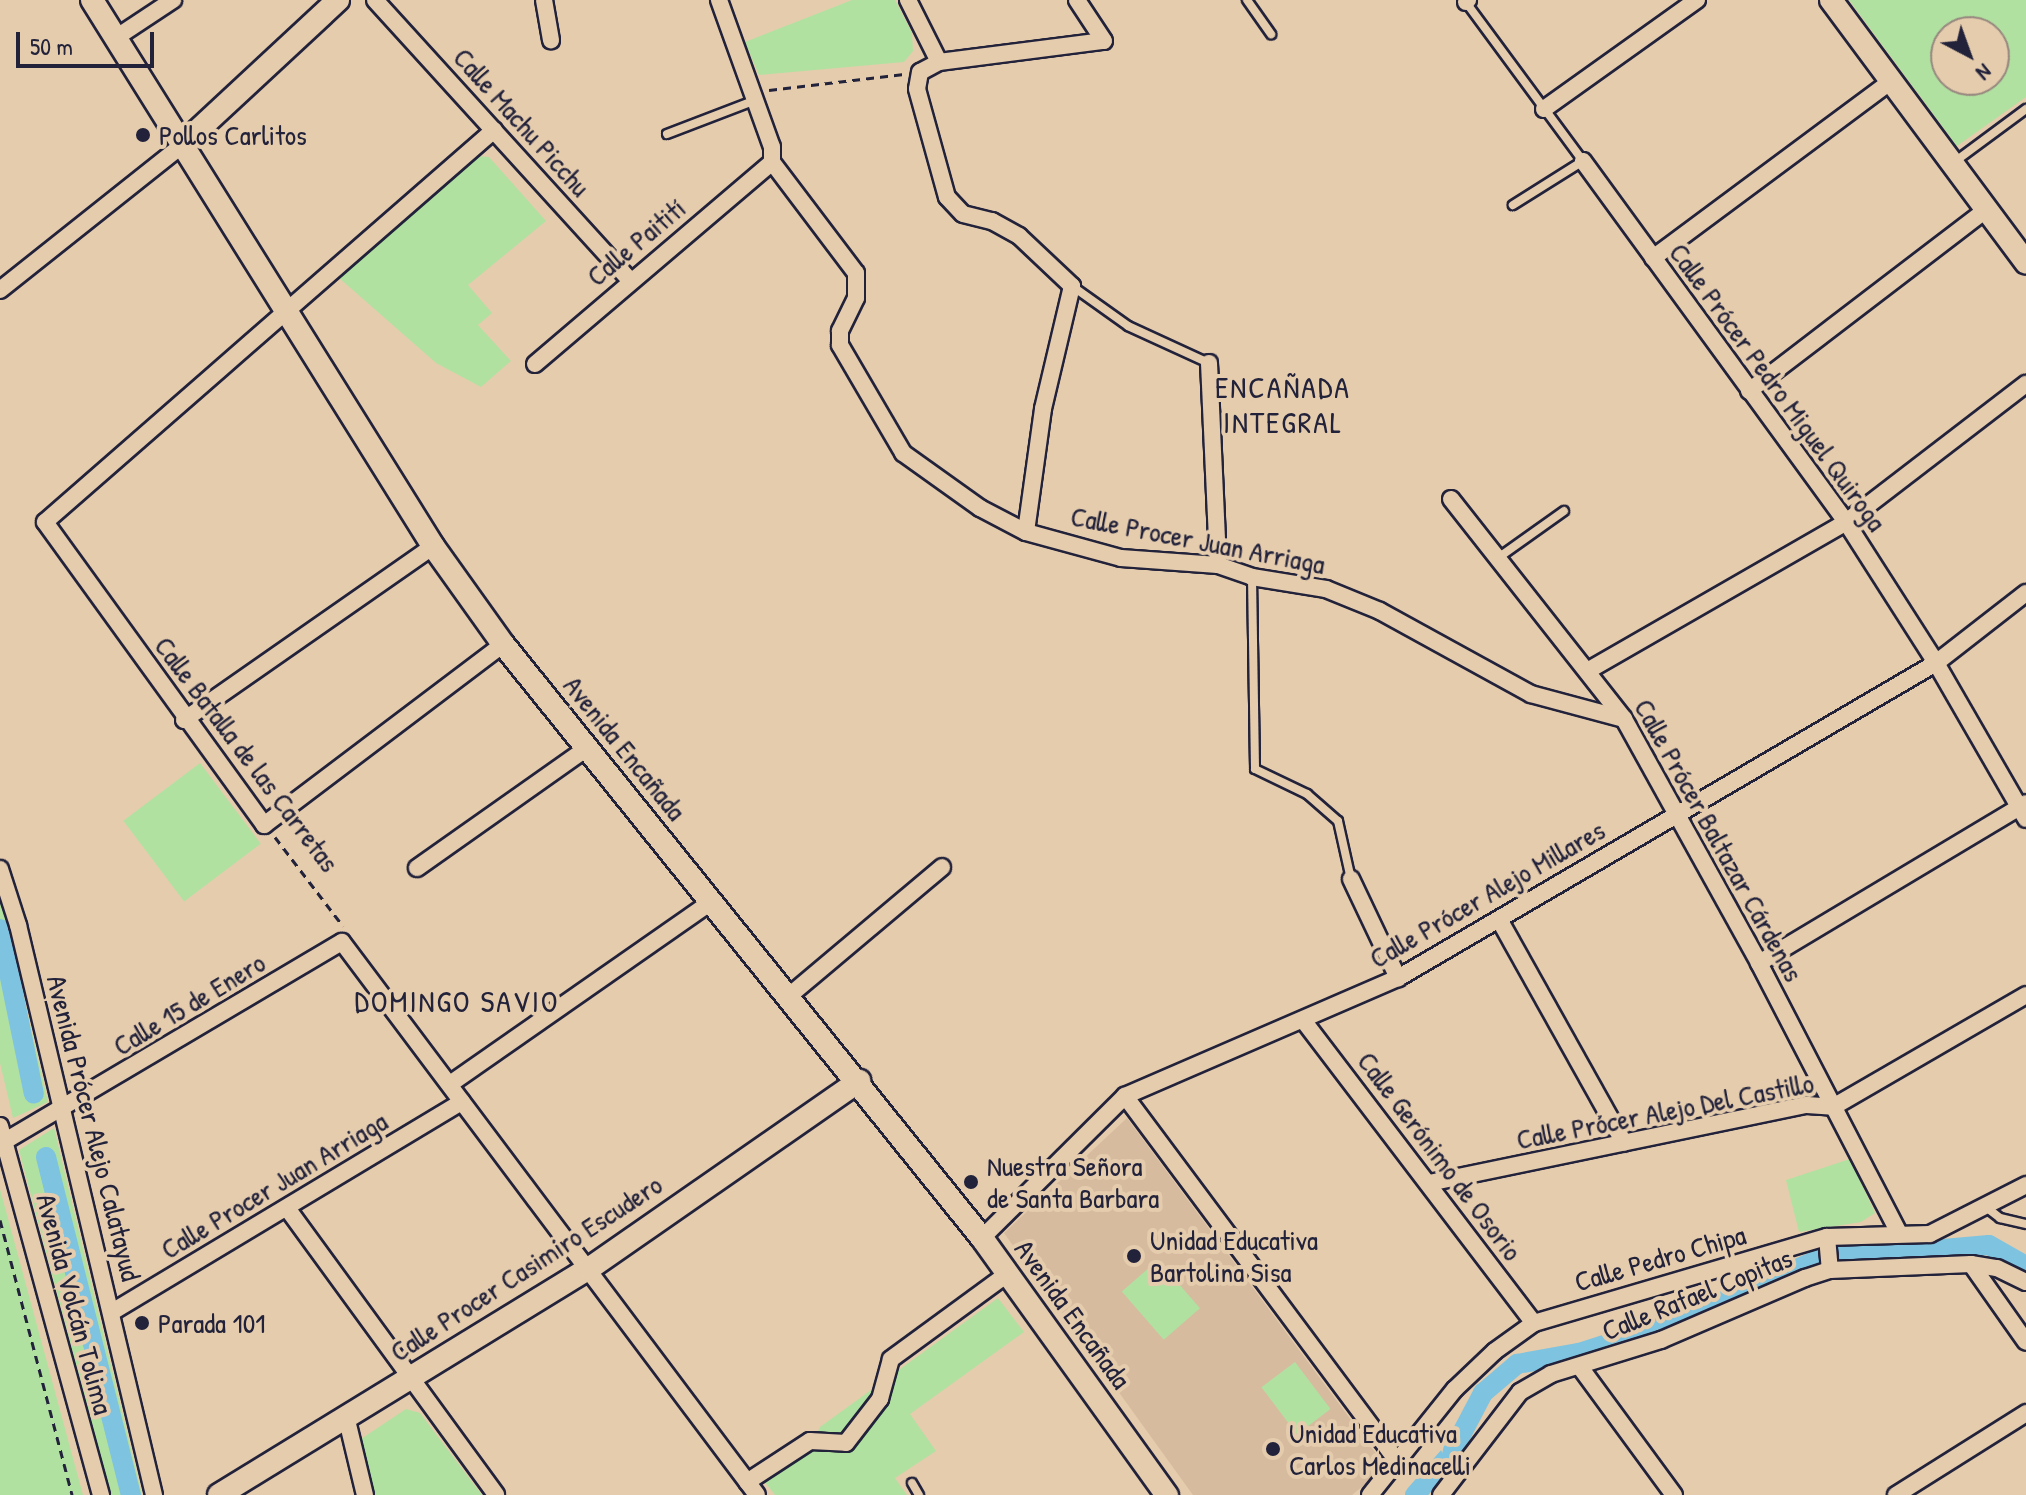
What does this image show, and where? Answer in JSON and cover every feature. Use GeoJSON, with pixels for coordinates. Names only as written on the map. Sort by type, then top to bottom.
{"type":"FeatureCollection","features":[{"type":"Feature","properties":{"kind":"main road","name":"Avenida Encañada"},"geometry":{"type":"LineString","coordinates":[[92,0],[288,309],[433,546],[503,644],[859,1081],[982,1238],[1167,1495]]}},
{"type":"Feature","properties":{"kind":"main road"},"geometry":{"type":"LineString","coordinates":[[182,145],[338,0]]}},
{"type":"Feature","properties":{"kind":"main road"},"geometry":{"type":"LineString","coordinates":[[1831,0],[2026,263]]}},
{"type":"Feature","properties":{"kind":"main road","name":"Calle Procer Casimiro Escudero"},"geometry":{"type":"LineString","coordinates":[[219,1495],[590,1268],[859,1081]]}},
{"type":"Feature","properties":{"kind":"street"},"geometry":{"type":"LineString","coordinates":[[114,39],[173,0]]}},
{"type":"Feature","properties":{"kind":"street","name":"Calle Machu Picchu"},"geometry":{"type":"LineString","coordinates":[[375,0],[630,280]]}},
{"type":"Feature","properties":{"kind":"street"},"geometry":{"type":"LineString","coordinates":[[544,0],[551,40]]}},
{"type":"Feature","properties":{"kind":"street"},"geometry":{"type":"LineString","coordinates":[[719,0],[755,96],[772,162]]}},
{"type":"Feature","properties":{"kind":"street"},"geometry":{"type":"LineString","coordinates":[[908,0],[939,62]]}},
{"type":"Feature","properties":{"kind":"street"},"geometry":{"type":"LineString","coordinates":[[1026,532],[1043,409],[1072,286],[1019,236],[992,221],[963,214],[947,197],[917,89],[920,72],[939,62],[1104,41],[1077,0]]}},
{"type":"Feature","properties":{"kind":"street"},"geometry":{"type":"LineString","coordinates":[[1544,109],[1697,0]]}},
{"type":"Feature","properties":{"kind":"street"},"geometry":{"type":"LineString","coordinates":[[1653,258],[1891,81]]}},
{"type":"Feature","properties":{"kind":"street","name":"Calle Batalla de las Carretas"},"geometry":{"type":"LineString","coordinates":[[264,825],[184,720],[45,522],[494,130]]}},
{"type":"Feature","properties":{"kind":"street"},"geometry":{"type":"LineString","coordinates":[[0,290],[182,145]]}},
{"type":"Feature","properties":{"kind":"street","name":"Calle Prócer Pedro Miguel Quiroga"},"geometry":{"type":"LineString","coordinates":[[1583,161],[1846,522],[1936,663],[2024,810]]}},
{"type":"Feature","properties":{"kind":"street","name":"Calle Paitití"},"geometry":{"type":"LineString","coordinates":[[535,364],[772,162]]}},
{"type":"Feature","properties":{"kind":"street","name":"Calle Procer Juan Arriaga"},"geometry":{"type":"LineString","coordinates":[[772,162],[856,273],[856,298],[840,331],[840,345],[903,453],[980,508],[1026,532],[1121,558],[1218,565],[1252,577],[1326,589],[1380,611],[1531,694],[1624,719]]}},
{"type":"Feature","properties":{"kind":"street"},"geometry":{"type":"LineString","coordinates":[[1749,391],[1986,210]]}},
{"type":"Feature","properties":{"kind":"street"},"geometry":{"type":"LineString","coordinates":[[1209,363],[1218,565]]}},
{"type":"Feature","properties":{"kind":"street"},"geometry":{"type":"LineString","coordinates":[[1589,670],[1637,637],[1846,522],[2026,384]]}},
{"type":"Feature","properties":{"kind":"street","name":"Calle Prócer Baltazar Cárdenas"},"geometry":{"type":"LineString","coordinates":[[1451,499],[1589,670],[1624,719],[1759,963],[1899,1233]]}},
{"type":"Feature","properties":{"kind":"street"},"geometry":{"type":"LineString","coordinates":[[184,720],[433,546]]}},
{"type":"Feature","properties":{"kind":"street","name":"Calle Prócer Alejo Millares"},"geometry":{"type":"LineString","coordinates":[[982,1238],[1125,1096],[1398,978],[1936,663],[2026,593]]}},
{"type":"Feature","properties":{"kind":"street"},"geometry":{"type":"LineString","coordinates":[[264,825],[503,644]]}},
{"type":"Feature","properties":{"kind":"street"},"geometry":{"type":"LineString","coordinates":[[417,868],[586,749]]}},
{"type":"Feature","properties":{"kind":"street"},"geometry":{"type":"LineString","coordinates":[[1759,963],[2024,810]]}},
{"type":"Feature","properties":{"kind":"street"},"geometry":{"type":"LineString","coordinates":[[789,996],[942,867]]}},
{"type":"Feature","properties":{"kind":"street","name":"Avenida Prócer Alejo Calatayud"},"geometry":{"type":"LineString","coordinates":[[0,869],[63,1109],[154,1495]]}},
{"type":"Feature","properties":{"kind":"street"},"geometry":{"type":"LineString","coordinates":[[1351,879],[1398,978]]}},
{"type":"Feature","properties":{"kind":"street"},"geometry":{"type":"LineString","coordinates":[[450,1084],[712,901]]}},
{"type":"Feature","properties":{"kind":"street"},"geometry":{"type":"LineString","coordinates":[[1500,921],[1624,1143]]}},
{"type":"Feature","properties":{"kind":"street"},"geometry":{"type":"LineString","coordinates":[[342,942],[590,1268],[752,1488],[810,1441],[846,1443],[880,1399],[891,1359],[1007,1274]]}},
{"type":"Feature","properties":{"kind":"street","name":"Calle 15 de Enero"},"geometry":{"type":"LineString","coordinates":[[1,1137],[63,1109],[342,942]]}},
{"type":"Feature","properties":{"kind":"street","name":"Calle Prócer Alejo Del Castillo"},"geometry":{"type":"LineString","coordinates":[[1429,1183],[1807,1105],[1833,1107],[2026,995]]}},
{"type":"Feature","properties":{"kind":"street","name":"Calle Gerónimo de Osorio"},"geometry":{"type":"LineString","coordinates":[[1303,1020],[1534,1323]]}},
{"type":"Feature","properties":{"kind":"street"},"geometry":{"type":"LineString","coordinates":[[1125,1096],[1397,1461]]}},
{"type":"Feature","properties":{"kind":"street","name":"Calle Procer Juan Arriaga"},"geometry":{"type":"LineString","coordinates":[[112,1312],[462,1102]]}},
{"type":"Feature","properties":{"kind":"street","name":"Avenida Volcán Tolima"},"geometry":{"type":"LineString","coordinates":[[1,1137],[101,1495]]}},
{"type":"Feature","properties":{"kind":"street","name":"Calle Pedro Chipa"},"geometry":{"type":"LineString","coordinates":[[1370,1495],[1455,1389],[1495,1351],[1534,1323],[1827,1238],[1930,1234],[2026,1185]]}},
{"type":"Feature","properties":{"kind":"street"},"geometry":{"type":"LineString","coordinates":[[287,1208],[496,1495]]}},
{"type":"Feature","properties":{"kind":"street"},"geometry":{"type":"LineString","coordinates":[[1827,1238],[1830,1269]]}},
{"type":"Feature","properties":{"kind":"street"},"geometry":{"type":"LineString","coordinates":[[1971,1264],[2026,1342]]}},
{"type":"Feature","properties":{"kind":"street","name":"Calle Rafael Copitas"},"geometry":{"type":"LineString","coordinates":[[1441,1495],[1459,1489],[1495,1419],[1520,1392],[1551,1374],[1661,1340],[1830,1269],[1971,1264],[1997,1268],[2026,1282]]}},
{"type":"Feature","properties":{"kind":"street"},"geometry":{"type":"LineString","coordinates":[[2007,1314],[2026,1312]]}},
{"type":"Feature","properties":{"kind":"street"},"geometry":{"type":"LineString","coordinates":[[1580,1367],[1674,1495]]}},
{"type":"Feature","properties":{"kind":"street"},"geometry":{"type":"LineString","coordinates":[[1896,1495],[2026,1413]]}},
{"type":"Feature","properties":{"kind":"street"},"geometry":{"type":"LineString","coordinates":[[346,1416],[365,1495]]}},
{"type":"Feature","properties":{"kind":"lane"},"geometry":{"type":"LineString","coordinates":[[1247,0],[1271,34]]}},
{"type":"Feature","properties":{"kind":"lane","name":"Calle Prócer Pedro Miguel Quiroga"},"geometry":{"type":"LineString","coordinates":[[1466,1],[1583,161]]}},
{"type":"Feature","properties":{"kind":"lane"},"geometry":{"type":"LineString","coordinates":[[667,134],[755,96]]}},
{"type":"Feature","properties":{"kind":"lane"},"geometry":{"type":"LineString","coordinates":[[1952,164],[2026,109]]}},
{"type":"Feature","properties":{"kind":"lane"},"geometry":{"type":"LineString","coordinates":[[1513,205],[1583,161]]}},
{"type":"Feature","properties":{"kind":"lane"},"geometry":{"type":"LineString","coordinates":[[1072,286],[1128,326],[1209,363]]}},
{"type":"Feature","properties":{"kind":"lane"},"geometry":{"type":"LineString","coordinates":[[1498,558],[1564,511]]}},
{"type":"Feature","properties":{"kind":"lane"},"geometry":{"type":"LineString","coordinates":[[1252,577],[1255,769],[1307,794],[1338,821],[1351,879]]}},
{"type":"Feature","properties":{"kind":"lane"},"geometry":{"type":"LineString","coordinates":[[1986,1207],[2000,1218],[2026,1224]]}},
{"type":"Feature","properties":{"kind":"lane"},"geometry":{"type":"LineString","coordinates":[[912,1483],[919,1495]]}},
{"type":"Feature","properties":{"kind":"path"},"geometry":{"type":"LineString","coordinates":[[755,96],[920,72]]}},
{"type":"Feature","properties":{"kind":"path","name":"Calle Batalla de las Carretas"},"geometry":{"type":"LineString","coordinates":[[264,825],[343,925],[342,942]]}},
{"type":"Feature","properties":{"kind":"path"},"geometry":{"type":"LineString","coordinates":[[0,1220],[72,1495]]}},
{"type":"Feature","properties":{"kind":"shaded area"},"geometry":{"type":"Polygon","coordinates":[[[1127,1118],[1386,1467],[1352,1495],[1193,1495],[1004,1233],[1127,1118]]]}},
{"type":"Feature","properties":{"kind":"green space"},"geometry":{"type":"Polygon","coordinates":[[[852,0],[895,0],[912,33],[913,51],[904,62],[759,75],[745,42],[852,0]]]}},
{"type":"Feature","properties":{"kind":"green space"},"geometry":{"type":"Polygon","coordinates":[[[1849,0],[2026,0],[2026,97],[1957,146],[1849,0]]]}},
{"type":"Feature","properties":{"kind":"green space"},"geometry":{"type":"Polygon","coordinates":[[[477,156],[489,157],[546,221],[468,285],[492,313],[478,325],[511,361],[481,387],[436,363],[338,277],[477,156]]]}},
{"type":"Feature","properties":{"kind":"green space"},"geometry":{"type":"Polygon","coordinates":[[[200,763],[261,844],[184,901],[123,821],[200,763]]]}},
{"type":"Feature","properties":{"kind":"green space"},"geometry":{"type":"Polygon","coordinates":[[[0,894],[48,1102],[13,1118],[0,1063],[0,894]]]}},
{"type":"Feature","properties":{"kind":"green space"},"geometry":{"type":"Polygon","coordinates":[[[54,1128],[142,1495],[111,1495],[19,1150],[54,1128]]]}},
{"type":"Feature","properties":{"kind":"green space"},"geometry":{"type":"Polygon","coordinates":[[[1850,1159],[1875,1213],[1861,1222],[1799,1232],[1786,1180],[1850,1159]]]}},
{"type":"Feature","properties":{"kind":"green space"},"geometry":{"type":"Polygon","coordinates":[[[0,1189],[83,1495],[0,1495],[0,1189]]]}},
{"type":"Feature","properties":{"kind":"green space"},"geometry":{"type":"Polygon","coordinates":[[[1158,1260],[1200,1308],[1164,1340],[1122,1291],[1158,1260]]]}},
{"type":"Feature","properties":{"kind":"green space"},"geometry":{"type":"Polygon","coordinates":[[[998,1298],[1024,1332],[910,1414],[936,1451],[895,1478],[907,1495],[775,1495],[764,1481],[810,1448],[820,1427],[998,1298]]]}},
{"type":"Feature","properties":{"kind":"green space"},"geometry":{"type":"Polygon","coordinates":[[[1295,1362],[1331,1409],[1297,1434],[1261,1387],[1295,1362]]]}},
{"type":"Feature","properties":{"kind":"green space"},"geometry":{"type":"Polygon","coordinates":[[[406,1409],[420,1413],[482,1495],[371,1495],[361,1439],[406,1409]]]}},
{"type":"Feature","properties":{"kind":"waterway"},"geometry":{"type":"LineString","coordinates":[[0,929],[34,1094]]}},
{"type":"Feature","properties":{"kind":"waterway"},"geometry":{"type":"LineString","coordinates":[[46,1157],[131,1495]]}},
{"type":"Feature","properties":{"kind":"waterway"},"geometry":{"type":"LineString","coordinates":[[1415,1495],[1451,1454],[1483,1393],[1517,1364],[1579,1353],[1673,1323],[1838,1251],[1898,1253],[1989,1245],[2026,1266]]}},
{"type":"Feature","properties":{"kind":"place","name":"Pollos Carlitos"},"geometry":{"type":"Point","coordinates":[143,135]}},
{"type":"Feature","properties":{"kind":"place","name":"Nuestra Señora de Santa Barbara"},"geometry":{"type":"Point","coordinates":[971,1182]}},
{"type":"Feature","properties":{"kind":"place","name":"Unidad Educativa Bartolina Sisa"},"geometry":{"type":"Point","coordinates":[1134,1256]}},
{"type":"Feature","properties":{"kind":"place","name":"Parada 101"},"geometry":{"type":"Point","coordinates":[142,1323]}},
{"type":"Feature","properties":{"kind":"place","name":"Unidad Educativa Carlos Medinacelli"},"geometry":{"type":"Point","coordinates":[1273,1449]}},
{"type":"Feature","properties":{"kind":"district","name":"ENCAÑADA INTEGRAL"},"geometry":{"type":"Point","coordinates":[1283,404]}},
{"type":"Feature","properties":{"kind":"district","name":"DOMINGO SAVIO"},"geometry":{"type":"Point","coordinates":[457,1001]}}]}
